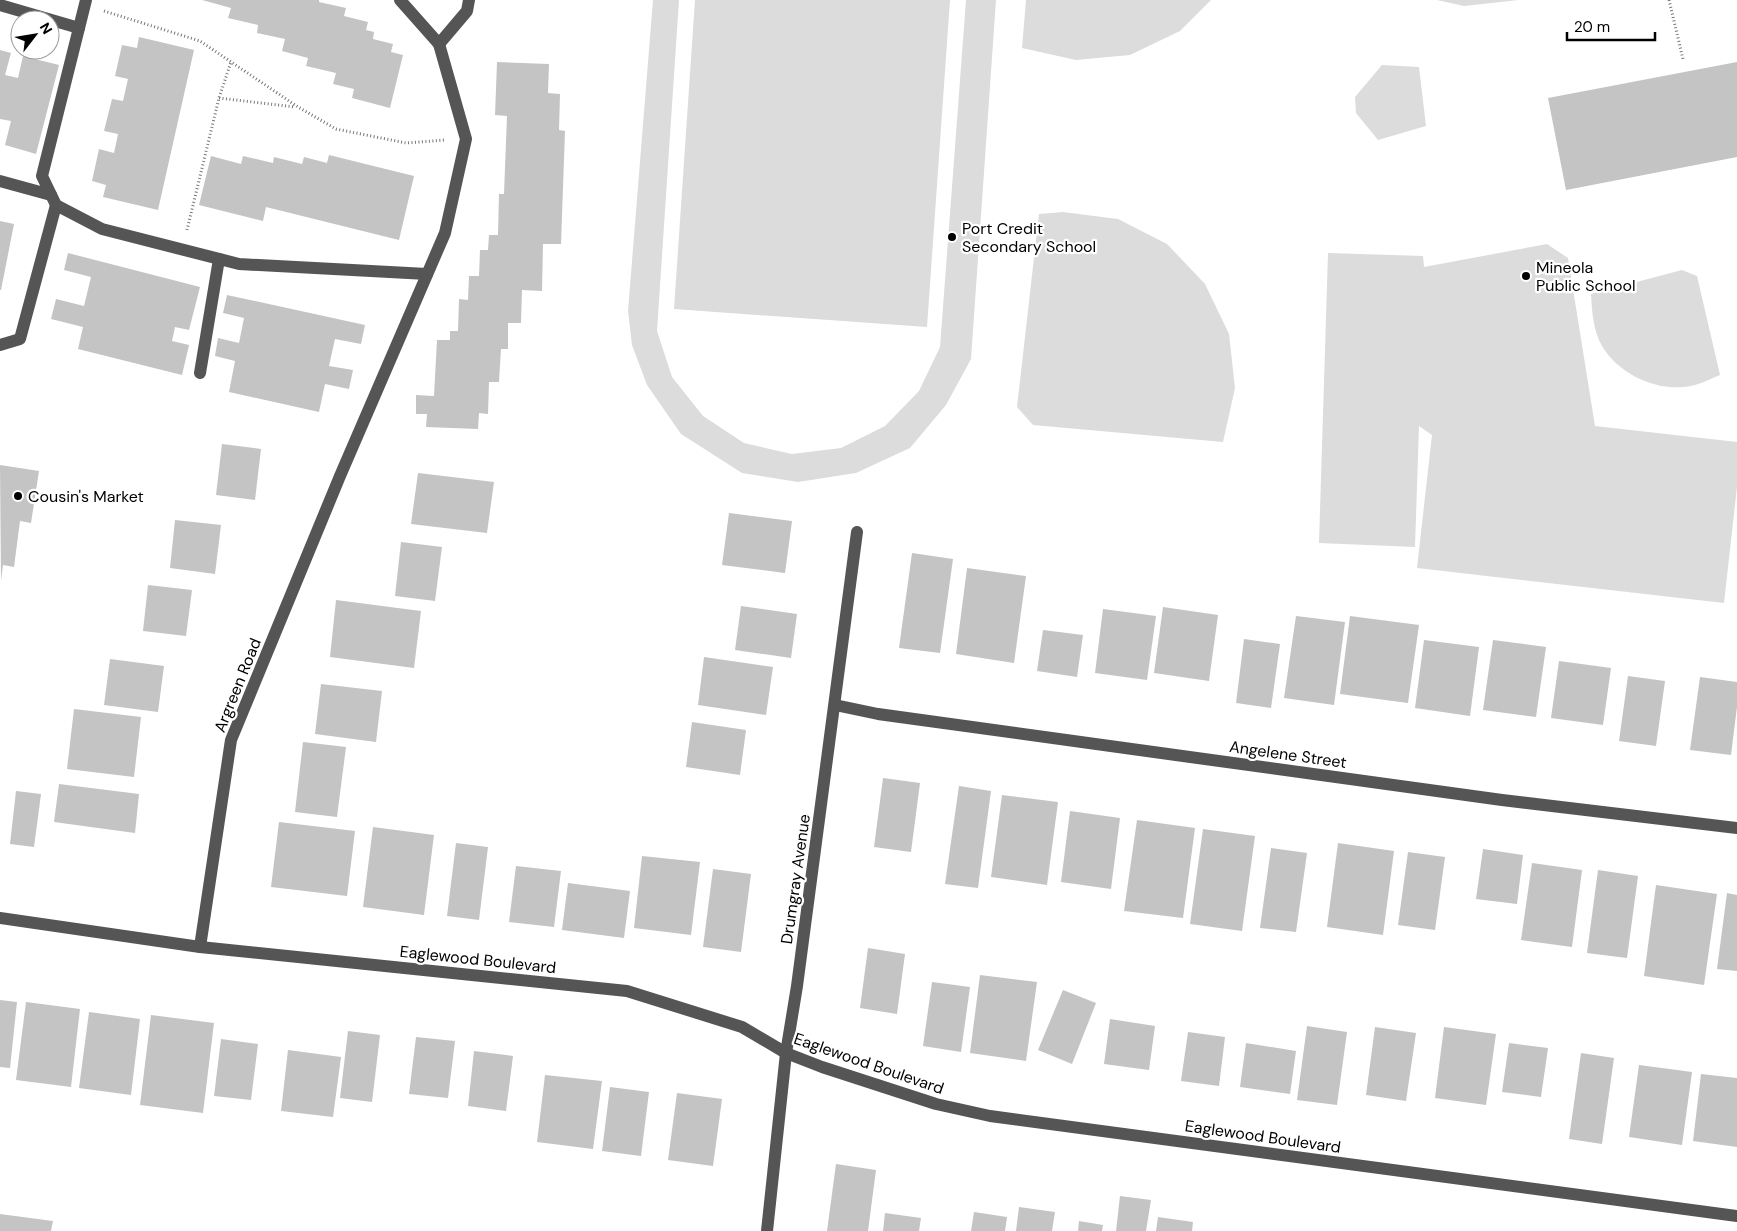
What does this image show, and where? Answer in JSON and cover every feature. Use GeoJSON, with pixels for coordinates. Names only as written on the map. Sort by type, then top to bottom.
{"type":"FeatureCollection","features":[{"type":"Feature","properties":{"kind":"street"},"geometry":{"type":"LineString","coordinates":[[400,0],[438,44],[466,139]]}},
{"type":"Feature","properties":{"kind":"street"},"geometry":{"type":"LineString","coordinates":[[438,44],[468,12],[469,0]]}},
{"type":"Feature","properties":{"kind":"street"},"geometry":{"type":"LineString","coordinates":[[0,345],[20,339],[54,200],[42,176],[85,2]]}},
{"type":"Feature","properties":{"kind":"street"},"geometry":{"type":"LineString","coordinates":[[0,5],[79,28]]}},
{"type":"Feature","properties":{"kind":"street","name":"Argreen Road"},"geometry":{"type":"LineString","coordinates":[[200,947],[231,740],[340,476],[445,234],[466,139]]}},
{"type":"Feature","properties":{"kind":"street"},"geometry":{"type":"LineString","coordinates":[[0,181],[54,200],[102,229],[239,264],[427,274]]}},
{"type":"Feature","properties":{"kind":"street"},"geometry":{"type":"LineString","coordinates":[[200,373],[219,259]]}},
{"type":"Feature","properties":{"kind":"street","name":"Drumgray Avenue"},"geometry":{"type":"LineString","coordinates":[[767,1231],[786,1053],[797,986],[857,532]]}},
{"type":"Feature","properties":{"kind":"street","name":"Angelene Street"},"geometry":{"type":"LineString","coordinates":[[835,705],[878,714],[1472,796],[1737,828]]}},
{"type":"Feature","properties":{"kind":"street","name":"Eaglewood Boulevard"},"geometry":{"type":"LineString","coordinates":[[0,918],[200,947],[627,991],[742,1027],[786,1053],[822,1067],[936,1104],[990,1116],[1737,1216]]}},
{"type":"Feature","properties":{"kind":"path"},"geometry":{"type":"LineString","coordinates":[[1669,0],[1683,59]]}},
{"type":"Feature","properties":{"kind":"path"},"geometry":{"type":"LineString","coordinates":[[85,2],[200,41],[298,107],[336,129],[406,143],[466,139]]}},
{"type":"Feature","properties":{"kind":"path"},"geometry":{"type":"LineString","coordinates":[[182,249],[219,98],[231,62]]}},
{"type":"Feature","properties":{"kind":"path"},"geometry":{"type":"LineString","coordinates":[[219,98],[298,107]]}},
{"type":"Feature","properties":{"kind":"shaded area"},"geometry":{"type":"Polygon","coordinates":[[[653,0],[679,0],[657,331],[672,377],[703,416],[744,443],[792,454],[841,448],[885,426],[919,391],[940,347],[966,0],[996,0],[971,359],[946,405],[910,448],[856,473],[798,482],[742,473],[681,434],[647,385],[632,345],[628,311],[653,0]]]}},
{"type":"Feature","properties":{"kind":"shaded area"},"geometry":{"type":"Polygon","coordinates":[[[695,0],[950,0],[927,327],[674,309],[695,0]]]}},
{"type":"Feature","properties":{"kind":"shaded area"},"geometry":{"type":"Polygon","coordinates":[[[1026,0],[1211,0],[1180,31],[1130,55],[1076,60],[1022,48],[1026,0]]]}},
{"type":"Feature","properties":{"kind":"shaded area"},"geometry":{"type":"Polygon","coordinates":[[[1437,0],[1519,0],[1464,6],[1437,0]]]}},
{"type":"Feature","properties":{"kind":"shaded area"},"geometry":{"type":"Polygon","coordinates":[[[1382,65],[1419,67],[1426,126],[1378,140],[1356,113],[1355,97],[1382,65]]]}},
{"type":"Feature","properties":{"kind":"shaded area"},"geometry":{"type":"Polygon","coordinates":[[[1063,212],[1118,219],[1167,244],[1205,284],[1229,334],[1235,388],[1223,442],[1033,425],[1017,407],[1039,214],[1063,212]]]}},
{"type":"Feature","properties":{"kind":"shaded area"},"geometry":{"type":"Polygon","coordinates":[[[1547,244],[1568,258],[1595,426],[1737,442],[1737,487],[1724,603],[1417,568],[1432,435],[1419,426],[1415,547],[1319,543],[1328,253],[1423,256],[1424,267],[1547,244]]]}},
{"type":"Feature","properties":{"kind":"shaded area"},"geometry":{"type":"Polygon","coordinates":[[[1682,270],[1697,276],[1720,375],[1695,385],[1682,387],[1655,385],[1630,374],[1619,366],[1602,346],[1595,327],[1591,294],[1682,270]]]}},
{"type":"Feature","properties":{"kind":"building"},"geometry":{"type":"Polygon","coordinates":[[[202,0],[319,0],[319,2],[346,8],[344,16],[368,22],[366,30],[374,32],[373,39],[393,44],[391,52],[403,55],[390,108],[352,98],[354,89],[333,84],[336,73],[306,66],[308,58],[282,51],[285,39],[257,33],[258,25],[228,18],[231,8],[202,0]]]}},
{"type":"Feature","properties":{"kind":"building"},"geometry":{"type":"Polygon","coordinates":[[[139,37],[194,50],[158,210],[103,197],[106,185],[92,181],[99,149],[114,153],[118,134],[104,131],[112,99],[123,101],[128,79],[115,76],[122,45],[137,48],[139,37]]]}},
{"type":"Feature","properties":{"kind":"building"},"geometry":{"type":"Polygon","coordinates":[[[0,50],[10,53],[5,75],[18,78],[22,60],[39,60],[59,65],[36,154],[5,145],[11,121],[0,119],[0,50]]]}},
{"type":"Feature","properties":{"kind":"building"},"geometry":{"type":"Polygon","coordinates":[[[497,62],[549,64],[548,93],[560,94],[559,130],[565,131],[561,244],[543,244],[542,291],[522,290],[521,323],[508,323],[508,349],[501,349],[499,382],[489,382],[488,414],[479,413],[478,429],[426,427],[427,414],[416,414],[416,395],[434,396],[437,340],[450,340],[450,331],[458,331],[459,299],[468,300],[469,276],[479,276],[480,250],[488,250],[489,235],[498,235],[499,194],[504,194],[507,116],[495,115],[497,62]]]}},
{"type":"Feature","properties":{"kind":"building"},"geometry":{"type":"Polygon","coordinates":[[[1737,62],[1737,157],[1566,190],[1548,98],[1737,62]]]}},
{"type":"Feature","properties":{"kind":"building"},"geometry":{"type":"Polygon","coordinates":[[[329,155],[414,176],[399,240],[266,207],[263,221],[199,205],[211,156],[241,164],[243,156],[273,163],[274,157],[302,164],[304,157],[327,163],[329,155]]]}},
{"type":"Feature","properties":{"kind":"building"},"geometry":{"type":"Polygon","coordinates":[[[0,221],[14,224],[1,290],[0,290],[0,221]]]}},
{"type":"Feature","properties":{"kind":"building"},"geometry":{"type":"Polygon","coordinates":[[[68,253],[200,287],[189,330],[175,327],[172,341],[189,345],[182,375],[78,349],[83,327],[51,319],[56,299],[84,306],[91,277],[64,270],[68,253]]]}},
{"type":"Feature","properties":{"kind":"building"},"geometry":{"type":"Polygon","coordinates":[[[227,295],[365,325],[361,344],[335,339],[329,366],[353,370],[349,389],[325,384],[319,412],[229,392],[235,361],[215,356],[218,338],[239,343],[244,318],[223,313],[227,295]]]}},
{"type":"Feature","properties":{"kind":"building"},"geometry":{"type":"Polygon","coordinates":[[[222,444],[261,449],[255,500],[216,495],[222,444]]]}},
{"type":"Feature","properties":{"kind":"building","name":"Cousin's Market"},"geometry":{"type":"Polygon","coordinates":[[[0,465],[39,471],[31,523],[20,521],[14,567],[3,565],[1,581],[0,465]]]}},
{"type":"Feature","properties":{"kind":"building"},"geometry":{"type":"Polygon","coordinates":[[[418,473],[494,482],[487,533],[411,524],[418,473]]]}},
{"type":"Feature","properties":{"kind":"building"},"geometry":{"type":"Polygon","coordinates":[[[729,513],[792,521],[785,573],[722,565],[729,513]]]}},
{"type":"Feature","properties":{"kind":"building"},"geometry":{"type":"Polygon","coordinates":[[[175,520],[221,525],[215,574],[170,568],[175,520]]]}},
{"type":"Feature","properties":{"kind":"building"},"geometry":{"type":"Polygon","coordinates":[[[401,542],[442,547],[435,601],[395,596],[401,542]]]}},
{"type":"Feature","properties":{"kind":"building"},"geometry":{"type":"Polygon","coordinates":[[[912,553],[953,559],[940,653],[899,648],[912,553]]]}},
{"type":"Feature","properties":{"kind":"building"},"geometry":{"type":"Polygon","coordinates":[[[967,568],[1026,576],[1014,663],[956,654],[967,568]]]}},
{"type":"Feature","properties":{"kind":"building"},"geometry":{"type":"Polygon","coordinates":[[[148,585],[192,590],[186,636],[143,631],[148,585]]]}},
{"type":"Feature","properties":{"kind":"building"},"geometry":{"type":"Polygon","coordinates":[[[336,600],[421,611],[414,668],[330,657],[336,600]]]}},
{"type":"Feature","properties":{"kind":"building"},"geometry":{"type":"Polygon","coordinates":[[[741,606],[797,614],[791,658],[735,650],[741,606]]]}},
{"type":"Feature","properties":{"kind":"building"},"geometry":{"type":"Polygon","coordinates":[[[1163,607],[1218,615],[1209,681],[1154,673],[1163,607]]]}},
{"type":"Feature","properties":{"kind":"building"},"geometry":{"type":"Polygon","coordinates":[[[1103,609],[1156,616],[1147,680],[1095,673],[1103,609]]]}},
{"type":"Feature","properties":{"kind":"building"},"geometry":{"type":"Polygon","coordinates":[[[1296,616],[1345,622],[1334,705],[1284,698],[1296,616]]]}},
{"type":"Feature","properties":{"kind":"building"},"geometry":{"type":"Polygon","coordinates":[[[1350,616],[1419,625],[1408,703],[1340,694],[1350,616]]]}},
{"type":"Feature","properties":{"kind":"building"},"geometry":{"type":"Polygon","coordinates":[[[1043,630],[1083,635],[1077,677],[1037,671],[1043,630]]]}},
{"type":"Feature","properties":{"kind":"building"},"geometry":{"type":"Polygon","coordinates":[[[1244,639],[1280,644],[1271,708],[1236,703],[1244,639]]]}},
{"type":"Feature","properties":{"kind":"building"},"geometry":{"type":"Polygon","coordinates":[[[1424,640],[1479,647],[1470,716],[1415,708],[1424,640]]]}},
{"type":"Feature","properties":{"kind":"building"},"geometry":{"type":"Polygon","coordinates":[[[1493,640],[1546,647],[1536,717],[1483,710],[1493,640]]]}},
{"type":"Feature","properties":{"kind":"building"},"geometry":{"type":"Polygon","coordinates":[[[704,657],[773,667],[766,715],[698,705],[704,657]]]}},
{"type":"Feature","properties":{"kind":"building"},"geometry":{"type":"Polygon","coordinates":[[[110,659],[164,666],[158,712],[104,705],[110,659]]]}},
{"type":"Feature","properties":{"kind":"building"},"geometry":{"type":"Polygon","coordinates":[[[1559,661],[1611,668],[1603,725],[1551,718],[1559,661]]]}},
{"type":"Feature","properties":{"kind":"building"},"geometry":{"type":"Polygon","coordinates":[[[1628,676],[1665,681],[1656,746],[1619,741],[1628,676]]]}},
{"type":"Feature","properties":{"kind":"building"},"geometry":{"type":"Polygon","coordinates":[[[1700,677],[1737,682],[1737,707],[1731,755],[1690,750],[1700,677]]]}},
{"type":"Feature","properties":{"kind":"building"},"geometry":{"type":"Polygon","coordinates":[[[321,684],[382,691],[376,742],[315,734],[321,684]]]}},
{"type":"Feature","properties":{"kind":"building"},"geometry":{"type":"Polygon","coordinates":[[[74,709],[141,717],[134,777],[67,769],[74,709]]]}},
{"type":"Feature","properties":{"kind":"building"},"geometry":{"type":"Polygon","coordinates":[[[692,722],[746,730],[740,775],[686,767],[692,722]]]}},
{"type":"Feature","properties":{"kind":"building"},"geometry":{"type":"Polygon","coordinates":[[[303,742],[346,747],[337,817],[295,812],[303,742]]]}},
{"type":"Feature","properties":{"kind":"building"},"geometry":{"type":"Polygon","coordinates":[[[883,778],[920,783],[911,852],[874,847],[883,778]]]}},
{"type":"Feature","properties":{"kind":"building"},"geometry":{"type":"Polygon","coordinates":[[[59,784],[139,794],[135,833],[54,822],[59,784]]]}},
{"type":"Feature","properties":{"kind":"building"},"geometry":{"type":"Polygon","coordinates":[[[959,786],[991,791],[978,888],[945,884],[959,786]]]}},
{"type":"Feature","properties":{"kind":"building"},"geometry":{"type":"Polygon","coordinates":[[[16,791],[41,794],[34,847],[10,844],[16,791]]]}},
{"type":"Feature","properties":{"kind":"building"},"geometry":{"type":"Polygon","coordinates":[[[1002,795],[1058,802],[1047,885],[991,877],[1002,795]]]}},
{"type":"Feature","properties":{"kind":"building"},"geometry":{"type":"Polygon","coordinates":[[[1070,811],[1120,818],[1111,889],[1061,882],[1070,811]]]}},
{"type":"Feature","properties":{"kind":"building"},"geometry":{"type":"Polygon","coordinates":[[[1137,820],[1195,828],[1183,918],[1124,911],[1137,820]]]}},
{"type":"Feature","properties":{"kind":"building"},"geometry":{"type":"Polygon","coordinates":[[[279,822],[355,831],[347,896],[271,887],[279,822]]]}},
{"type":"Feature","properties":{"kind":"building"},"geometry":{"type":"Polygon","coordinates":[[[373,827],[434,835],[424,915],[363,907],[373,827]]]}},
{"type":"Feature","properties":{"kind":"building"},"geometry":{"type":"Polygon","coordinates":[[[1203,829],[1255,836],[1242,931],[1190,924],[1203,829]]]}},
{"type":"Feature","properties":{"kind":"building"},"geometry":{"type":"Polygon","coordinates":[[[456,843],[488,847],[479,920],[447,916],[456,843]]]}},
{"type":"Feature","properties":{"kind":"building"},"geometry":{"type":"Polygon","coordinates":[[[1338,843],[1394,851],[1383,935],[1327,927],[1338,843]]]}},
{"type":"Feature","properties":{"kind":"building"},"geometry":{"type":"Polygon","coordinates":[[[1271,848],[1307,853],[1296,932],[1260,928],[1271,848]]]}},
{"type":"Feature","properties":{"kind":"building"},"geometry":{"type":"Polygon","coordinates":[[[1483,849],[1523,855],[1517,904],[1476,899],[1483,849]]]}},
{"type":"Feature","properties":{"kind":"building"},"geometry":{"type":"Polygon","coordinates":[[[1408,852],[1445,857],[1435,930],[1398,925],[1408,852]]]}},
{"type":"Feature","properties":{"kind":"building"},"geometry":{"type":"Polygon","coordinates":[[[642,856],[700,862],[691,935],[634,928],[642,856]]]}},
{"type":"Feature","properties":{"kind":"building"},"geometry":{"type":"Polygon","coordinates":[[[1532,863],[1582,870],[1572,947],[1521,940],[1532,863]]]}},
{"type":"Feature","properties":{"kind":"building"},"geometry":{"type":"Polygon","coordinates":[[[516,866],[561,871],[554,927],[509,922],[516,866]]]}},
{"type":"Feature","properties":{"kind":"building"},"geometry":{"type":"Polygon","coordinates":[[[713,869],[751,874],[741,952],[703,947],[713,869]]]}},
{"type":"Feature","properties":{"kind":"building"},"geometry":{"type":"Polygon","coordinates":[[[1598,870],[1638,876],[1627,958],[1587,953],[1598,870]]]}},
{"type":"Feature","properties":{"kind":"building"},"geometry":{"type":"Polygon","coordinates":[[[568,883],[630,891],[624,938],[562,930],[568,883]]]}},
{"type":"Feature","properties":{"kind":"building"},"geometry":{"type":"Polygon","coordinates":[[[1656,885],[1717,894],[1704,985],[1644,976],[1656,885]]]}},
{"type":"Feature","properties":{"kind":"building"},"geometry":{"type":"Polygon","coordinates":[[[1727,893],[1737,895],[1737,971],[1717,969],[1727,893]]]}},
{"type":"Feature","properties":{"kind":"building"},"geometry":{"type":"Polygon","coordinates":[[[868,948],[905,954],[897,1014],[860,1008],[868,948]]]}},
{"type":"Feature","properties":{"kind":"building"},"geometry":{"type":"Polygon","coordinates":[[[980,975],[1037,982],[1026,1061],[970,1053],[980,975]]]}},
{"type":"Feature","properties":{"kind":"building"},"geometry":{"type":"Polygon","coordinates":[[[932,982],[970,987],[961,1052],[923,1046],[932,982]]]}},
{"type":"Feature","properties":{"kind":"building"},"geometry":{"type":"Polygon","coordinates":[[[1063,990],[1096,1003],[1072,1064],[1038,1050],[1063,990]]]}},
{"type":"Feature","properties":{"kind":"building"},"geometry":{"type":"Polygon","coordinates":[[[0,1000],[17,1002],[10,1068],[0,1067],[0,1000]]]}},
{"type":"Feature","properties":{"kind":"building"},"geometry":{"type":"Polygon","coordinates":[[[26,1002],[80,1009],[71,1087],[16,1080],[26,1002]]]}},
{"type":"Feature","properties":{"kind":"building"},"geometry":{"type":"Polygon","coordinates":[[[89,1012],[140,1019],[131,1095],[79,1088],[89,1012]]]}},
{"type":"Feature","properties":{"kind":"building"},"geometry":{"type":"Polygon","coordinates":[[[151,1015],[214,1023],[203,1113],[140,1105],[151,1015]]]}},
{"type":"Feature","properties":{"kind":"building"},"geometry":{"type":"Polygon","coordinates":[[[1110,1019],[1155,1026],[1149,1070],[1104,1064],[1110,1019]]]}},
{"type":"Feature","properties":{"kind":"building"},"geometry":{"type":"Polygon","coordinates":[[[1307,1026],[1347,1032],[1337,1105],[1297,1100],[1307,1026]]]}},
{"type":"Feature","properties":{"kind":"building"},"geometry":{"type":"Polygon","coordinates":[[[1375,1027],[1416,1033],[1406,1101],[1366,1095],[1375,1027]]]}},
{"type":"Feature","properties":{"kind":"building"},"geometry":{"type":"Polygon","coordinates":[[[1444,1027],[1496,1034],[1486,1105],[1435,1098],[1444,1027]]]}},
{"type":"Feature","properties":{"kind":"building"},"geometry":{"type":"Polygon","coordinates":[[[348,1031],[380,1035],[372,1102],[340,1098],[348,1031]]]}},
{"type":"Feature","properties":{"kind":"building"},"geometry":{"type":"Polygon","coordinates":[[[1188,1032],[1225,1037],[1219,1086],[1181,1081],[1188,1032]]]}},
{"type":"Feature","properties":{"kind":"building"},"geometry":{"type":"Polygon","coordinates":[[[416,1037],[455,1041],[448,1098],[409,1094],[416,1037]]]}},
{"type":"Feature","properties":{"kind":"building"},"geometry":{"type":"Polygon","coordinates":[[[221,1039],[258,1044],[251,1100],[214,1096],[221,1039]]]}},
{"type":"Feature","properties":{"kind":"building"},"geometry":{"type":"Polygon","coordinates":[[[1246,1043],[1296,1051],[1290,1094],[1240,1087],[1246,1043]]]}},
{"type":"Feature","properties":{"kind":"building"},"geometry":{"type":"Polygon","coordinates":[[[1509,1043],[1548,1048],[1541,1097],[1502,1092],[1509,1043]]]}},
{"type":"Feature","properties":{"kind":"building"},"geometry":{"type":"Polygon","coordinates":[[[288,1050],[341,1057],[333,1117],[281,1111],[288,1050]]]}},
{"type":"Feature","properties":{"kind":"building"},"geometry":{"type":"Polygon","coordinates":[[[474,1051],[513,1056],[506,1111],[468,1106],[474,1051]]]}},
{"type":"Feature","properties":{"kind":"building"},"geometry":{"type":"Polygon","coordinates":[[[1581,1053],[1614,1058],[1602,1144],[1569,1139],[1581,1053]]]}},
{"type":"Feature","properties":{"kind":"building"},"geometry":{"type":"Polygon","coordinates":[[[1639,1065],[1692,1072],[1682,1145],[1629,1137],[1639,1065]]]}},
{"type":"Feature","properties":{"kind":"building"},"geometry":{"type":"Polygon","coordinates":[[[1701,1074],[1737,1078],[1737,1147],[1693,1141],[1701,1074]]]}},
{"type":"Feature","properties":{"kind":"building"},"geometry":{"type":"Polygon","coordinates":[[[545,1075],[602,1081],[593,1149],[537,1142],[545,1075]]]}},
{"type":"Feature","properties":{"kind":"building"},"geometry":{"type":"Polygon","coordinates":[[[610,1087],[649,1092],[641,1156],[602,1151],[610,1087]]]}},
{"type":"Feature","properties":{"kind":"building"},"geometry":{"type":"Polygon","coordinates":[[[677,1093],[722,1099],[713,1166],[668,1160],[677,1093]]]}},
{"type":"Feature","properties":{"kind":"building"},"geometry":{"type":"Polygon","coordinates":[[[836,1164],[876,1170],[868,1231],[827,1231],[836,1164]]]}},
{"type":"Feature","properties":{"kind":"building"},"geometry":{"type":"Polygon","coordinates":[[[1120,1196],[1151,1200],[1146,1231],[1116,1231],[1120,1196]]]}},
{"type":"Feature","properties":{"kind":"building"},"geometry":{"type":"Polygon","coordinates":[[[1019,1207],[1055,1212],[1052,1231],[1016,1231],[1019,1207]]]}},
{"type":"Feature","properties":{"kind":"building"},"geometry":{"type":"Polygon","coordinates":[[[974,1212],[1007,1217],[1005,1231],[971,1231],[974,1212]]]}},
{"type":"Feature","properties":{"kind":"building"},"geometry":{"type":"Polygon","coordinates":[[[885,1213],[921,1218],[919,1231],[883,1231],[885,1213]]]}},
{"type":"Feature","properties":{"kind":"building"},"geometry":{"type":"Polygon","coordinates":[[[0,1214],[53,1221],[51,1231],[0,1231],[0,1214]]]}},
{"type":"Feature","properties":{"kind":"building"},"geometry":{"type":"Polygon","coordinates":[[[1158,1217],[1193,1222],[1192,1231],[1156,1231],[1158,1217]]]}},
{"type":"Feature","properties":{"kind":"building"},"geometry":{"type":"Polygon","coordinates":[[[1079,1221],[1103,1225],[1102,1231],[1078,1231],[1079,1221]]]}},
{"type":"Feature","properties":{"kind":"place","name":"Port Credit Secondary School"},"geometry":{"type":"Point","coordinates":[952,237]}},
{"type":"Feature","properties":{"kind":"place","name":"Mineola Public School"},"geometry":{"type":"Point","coordinates":[1526,276]}},
{"type":"Feature","properties":{"kind":"place","name":"Cousin's Market"},"geometry":{"type":"Point","coordinates":[18,496]}}]}
